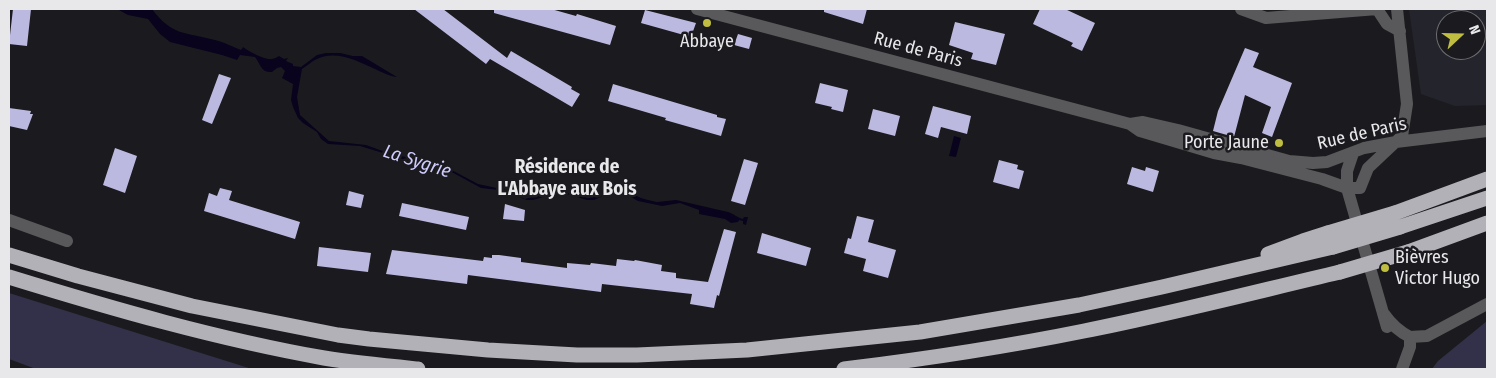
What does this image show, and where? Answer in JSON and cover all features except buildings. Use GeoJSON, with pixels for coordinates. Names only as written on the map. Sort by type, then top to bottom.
{"type":"FeatureCollection","features":[{"type":"Feature","properties":{"kind":"highway"},"geometry":{"type":"LineString","coordinates":[[1397,220],[1487,179]]}},
{"type":"Feature","properties":{"kind":"highway"},"geometry":{"type":"LineString","coordinates":[[9,255],[78,276],[192,306],[338,334],[378,340],[488,350],[577,355],[637,355],[747,350],[911,333],[1079,305],[1213,275],[1397,220],[1487,198]]}},
{"type":"Feature","properties":{"kind":"highway"},"geometry":{"type":"LineString","coordinates":[[844,369],[915,360],[1084,331],[1170,312],[1340,272],[1408,252],[1487,223]]}},
{"type":"Feature","properties":{"kind":"highway"},"geometry":{"type":"LineString","coordinates":[[9,278],[164,322],[281,350],[335,360],[418,369]]}},
{"type":"Feature","properties":{"kind":"street","name":"Rue de Paris"},"geometry":{"type":"LineString","coordinates":[[697,9],[1130,124],[1143,122],[1178,130],[1289,161],[1328,162],[1364,148],[1396,142],[1487,131]]}},
{"type":"Feature","properties":{"kind":"street"},"geometry":{"type":"LineString","coordinates":[[1241,9],[1266,18],[1377,9],[1387,24],[1400,31]]}},
{"type":"Feature","properties":{"kind":"street"},"geometry":{"type":"LineString","coordinates":[[1354,188],[1368,168],[1402,136],[1407,104],[1397,9]]}},
{"type":"Feature","properties":{"kind":"street","name":"Rue de Paris"},"geometry":{"type":"LineString","coordinates":[[1130,124],[1140,132],[1354,188]]}},
{"type":"Feature","properties":{"kind":"street"},"geometry":{"type":"LineString","coordinates":[[1368,168],[1353,153],[1347,171],[1354,188],[1387,327]]}},
{"type":"Feature","properties":{"kind":"street"},"geometry":{"type":"LineString","coordinates":[[9,220],[68,241]]}},
{"type":"Feature","properties":{"kind":"street"},"geometry":{"type":"LineString","coordinates":[[1383,312],[1390,322],[1410,337],[1427,336],[1487,304]]}},
{"type":"Feature","properties":{"kind":"street"},"geometry":{"type":"LineString","coordinates":[[1402,369],[1410,347],[1410,337]]}},
{"type":"Feature","properties":{"kind":"shaded area"},"geometry":{"type":"Polygon","coordinates":[[[1409,9],[1487,9],[1487,105],[1455,106],[1421,94],[1409,9]]]}},
{"type":"Feature","properties":{"kind":"shaded area"},"geometry":{"type":"Polygon","coordinates":[[[9,293],[252,369],[36,369],[9,359],[9,293]]]}},
{"type":"Feature","properties":{"kind":"shaded area"},"geometry":{"type":"Polygon","coordinates":[[[1487,321],[1487,369],[1432,369],[1438,361],[1487,321]]]}},
{"type":"Feature","properties":{"kind":"water","name":"La Sygrie"},"geometry":{"type":"Polygon","coordinates":[[[117,9],[152,9],[166,24],[180,32],[218,41],[241,50],[243,47],[252,53],[268,59],[279,56],[284,59],[288,58],[286,61],[293,64],[293,66],[301,67],[317,55],[340,53],[362,56],[397,77],[346,57],[338,56],[323,57],[302,69],[297,97],[300,115],[329,141],[366,145],[391,154],[431,162],[446,167],[478,184],[506,190],[525,199],[548,192],[565,192],[588,198],[616,189],[657,202],[676,200],[728,212],[743,219],[748,217],[746,225],[743,224],[743,221],[739,220],[738,222],[731,223],[725,219],[699,214],[699,210],[680,203],[662,206],[638,201],[620,191],[594,200],[587,200],[567,194],[554,194],[527,200],[499,190],[481,188],[448,170],[424,163],[409,161],[360,146],[328,144],[321,139],[317,132],[298,118],[291,100],[293,84],[282,78],[285,71],[281,67],[268,72],[262,68],[255,57],[240,55],[237,60],[170,42],[160,34],[148,19],[128,15],[117,9]]]}},
{"type":"Feature","properties":{"kind":"water"},"geometry":{"type":"Polygon","coordinates":[[[954,136],[961,138],[956,157],[949,156],[954,136]]]}},
{"type":"Feature","properties":{"kind":"place","name":"Abbaye"},"geometry":{"type":"Point","coordinates":[707,23]}},
{"type":"Feature","properties":{"kind":"place","name":"Porte Jaune"},"geometry":{"type":"Point","coordinates":[1279,143]}},
{"type":"Feature","properties":{"kind":"place","name":"Bièvres Victor Hugo"},"geometry":{"type":"Point","coordinates":[1385,268]}},
{"type":"Feature","properties":{"kind":"district","name":"Résidence de L'Abbaye aux Bois"},"geometry":{"type":"Point","coordinates":[567,179]}}]}
